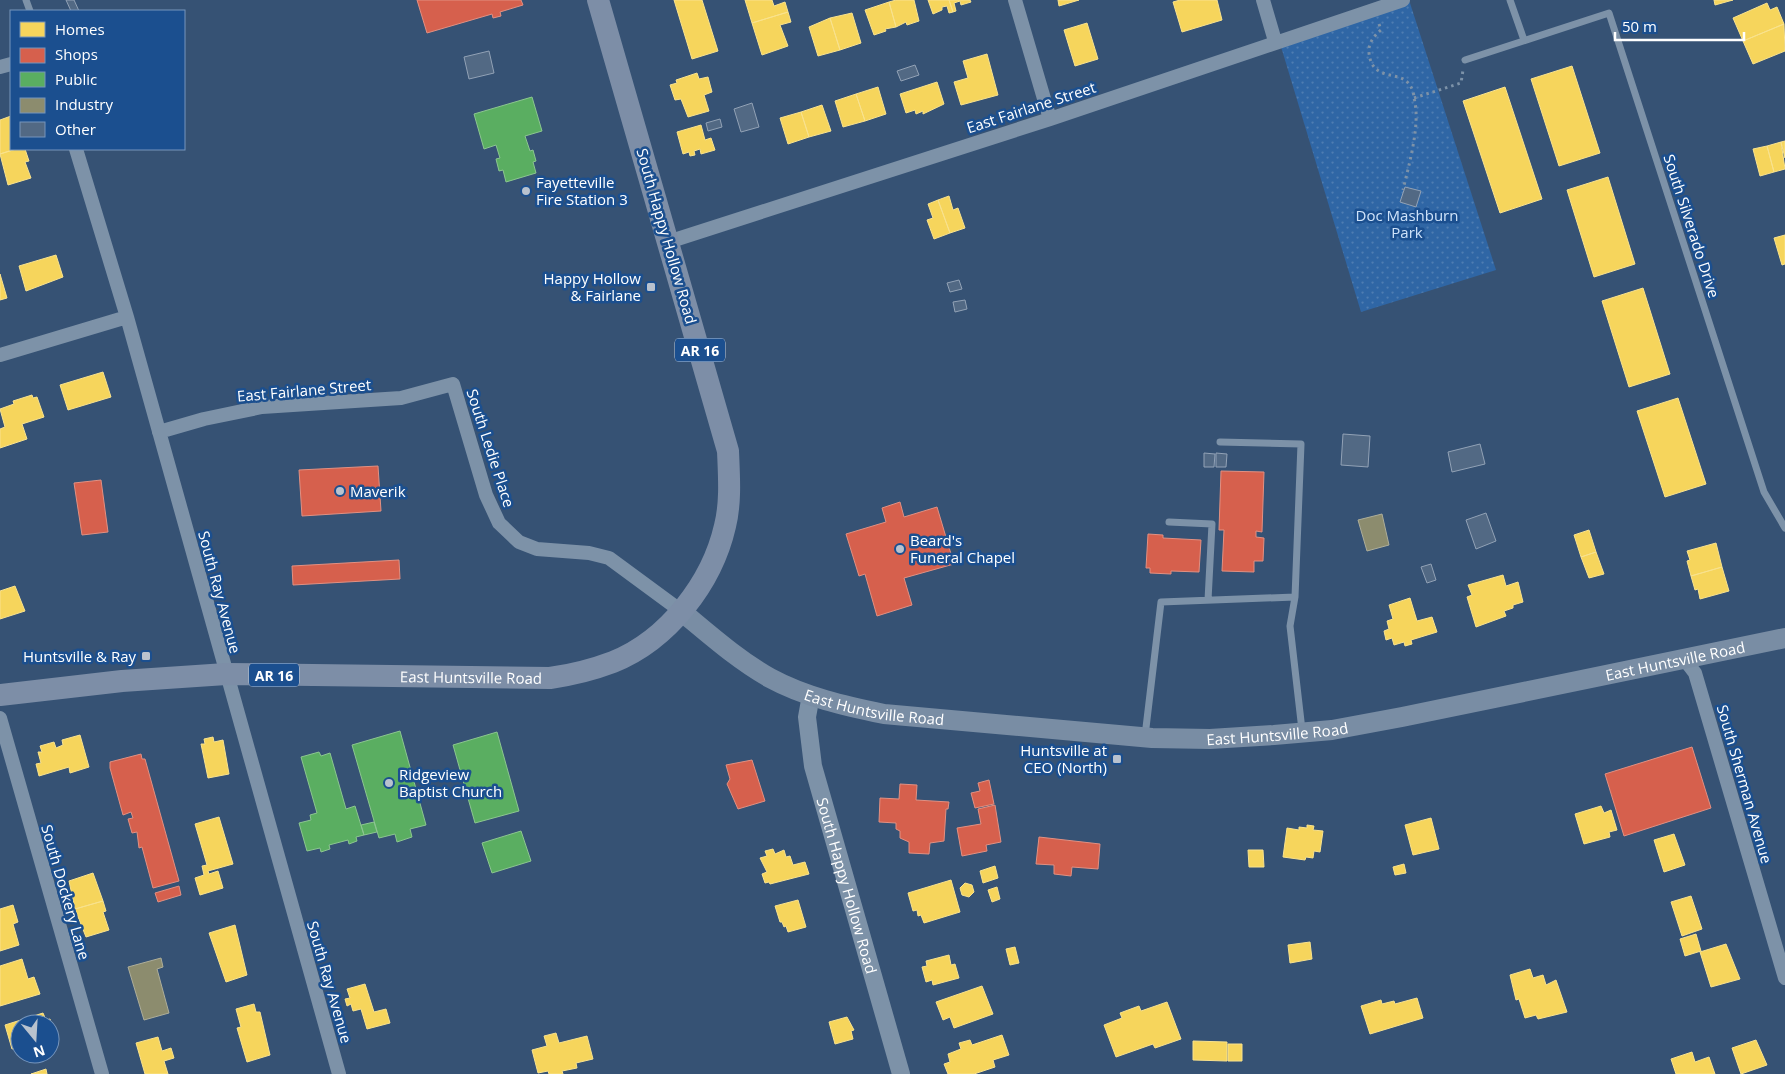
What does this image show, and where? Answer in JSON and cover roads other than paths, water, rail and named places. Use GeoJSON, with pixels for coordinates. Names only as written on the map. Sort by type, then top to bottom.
{"type":"FeatureCollection","features":[{"type":"Feature","properties":{"kind":"main road","name":"South Happy Hollow Road"},"geometry":{"type":"LineString","coordinates":[[598,0],[728,451],[730,493],[726,526],[709,570],[682,611]]}},
{"type":"Feature","properties":{"kind":"main road","name":"East Huntsville Road"},"geometry":{"type":"LineString","coordinates":[[0,695],[122,680],[226,674],[558,677],[614,662],[647,643],[682,611],[730,652],[771,678],[843,706],[884,714],[1145,737],[1210,738],[1332,730],[1576,680],[1685,660],[1785,638]]}},
{"type":"Feature","properties":{"kind":"street"},"geometry":{"type":"LineString","coordinates":[[1015,0],[1050,118]]}},
{"type":"Feature","properties":{"kind":"street"},"geometry":{"type":"LineString","coordinates":[[1263,0],[1275,42]]}},
{"type":"Feature","properties":{"kind":"street","name":"East Fairlane Street"},"geometry":{"type":"LineString","coordinates":[[668,242],[1050,118],[1403,0]]}},
{"type":"Feature","properties":{"kind":"street","name":"South Ray Avenue"},"geometry":{"type":"LineString","coordinates":[[76,150],[127,317],[339,1074]]}},
{"type":"Feature","properties":{"kind":"street"},"geometry":{"type":"LineString","coordinates":[[0,355],[127,317]]}},
{"type":"Feature","properties":{"kind":"street","name":"East Fairlane Street"},"geometry":{"type":"LineString","coordinates":[[159,432],[204,419],[262,408],[401,398],[453,384]]}},
{"type":"Feature","properties":{"kind":"street","name":"South Ledie Place"},"geometry":{"type":"LineString","coordinates":[[453,384],[486,495],[499,523],[519,542],[537,549],[590,553],[609,558],[682,611]]}},
{"type":"Feature","properties":{"kind":"street","name":"South Sherman Avenue"},"geometry":{"type":"LineString","coordinates":[[1685,660],[1695,673],[1785,978]]}},
{"type":"Feature","properties":{"kind":"street","name":"South Happy Hollow Road"},"geometry":{"type":"LineString","coordinates":[[811,695],[807,717],[813,766],[900,1074]]}},
{"type":"Feature","properties":{"kind":"street","name":"South Dockery Lane"},"geometry":{"type":"LineString","coordinates":[[0,718],[102,1074]]}},
{"type":"Feature","properties":{"kind":"lane"},"geometry":{"type":"LineString","coordinates":[[1510,0],[1524,40]]}},
{"type":"Feature","properties":{"kind":"lane","name":"South Silverado Drive"},"geometry":{"type":"LineString","coordinates":[[1465,60],[1608,13],[1764,492],[1785,528]]}},
{"type":"Feature","properties":{"kind":"lane"},"geometry":{"type":"LineString","coordinates":[[1220,442],[1301,444],[1295,596],[1290,626],[1302,733]]}},
{"type":"Feature","properties":{"kind":"lane"},"geometry":{"type":"LineString","coordinates":[[1169,522],[1212,524],[1208,600]]}},
{"type":"Feature","properties":{"kind":"lane"},"geometry":{"type":"LineString","coordinates":[[1145,737],[1161,602],[1295,596]]}},
{"type":"Feature","properties":{"kind":"place","name":"Fayetteville Fire Station 3"},"geometry":{"type":"Point","coordinates":[526,191]}},
{"type":"Feature","properties":{"kind":"place","name":"Happy Hollow & Fairlane"},"geometry":{"type":"Point","coordinates":[651,287]}},
{"type":"Feature","properties":{"kind":"place","name":"Maverik"},"geometry":{"type":"Point","coordinates":[340,491]}},
{"type":"Feature","properties":{"kind":"place","name":"Beard's Funeral Chapel"},"geometry":{"type":"Point","coordinates":[900,549]}},
{"type":"Feature","properties":{"kind":"place","name":"Huntsville & Ray"},"geometry":{"type":"Point","coordinates":[146,656]}},
{"type":"Feature","properties":{"kind":"place","name":"Huntsville at CEO (North)"},"geometry":{"type":"Point","coordinates":[1117,759]}},
{"type":"Feature","properties":{"kind":"place","name":"Ridgeview Baptist Church"},"geometry":{"type":"Point","coordinates":[389,783]}},
{"type":"Feature","properties":{"kind":"park label","name":"Doc Mashburn Park"},"geometry":{"type":"Point","coordinates":[1407,224]}}]}
